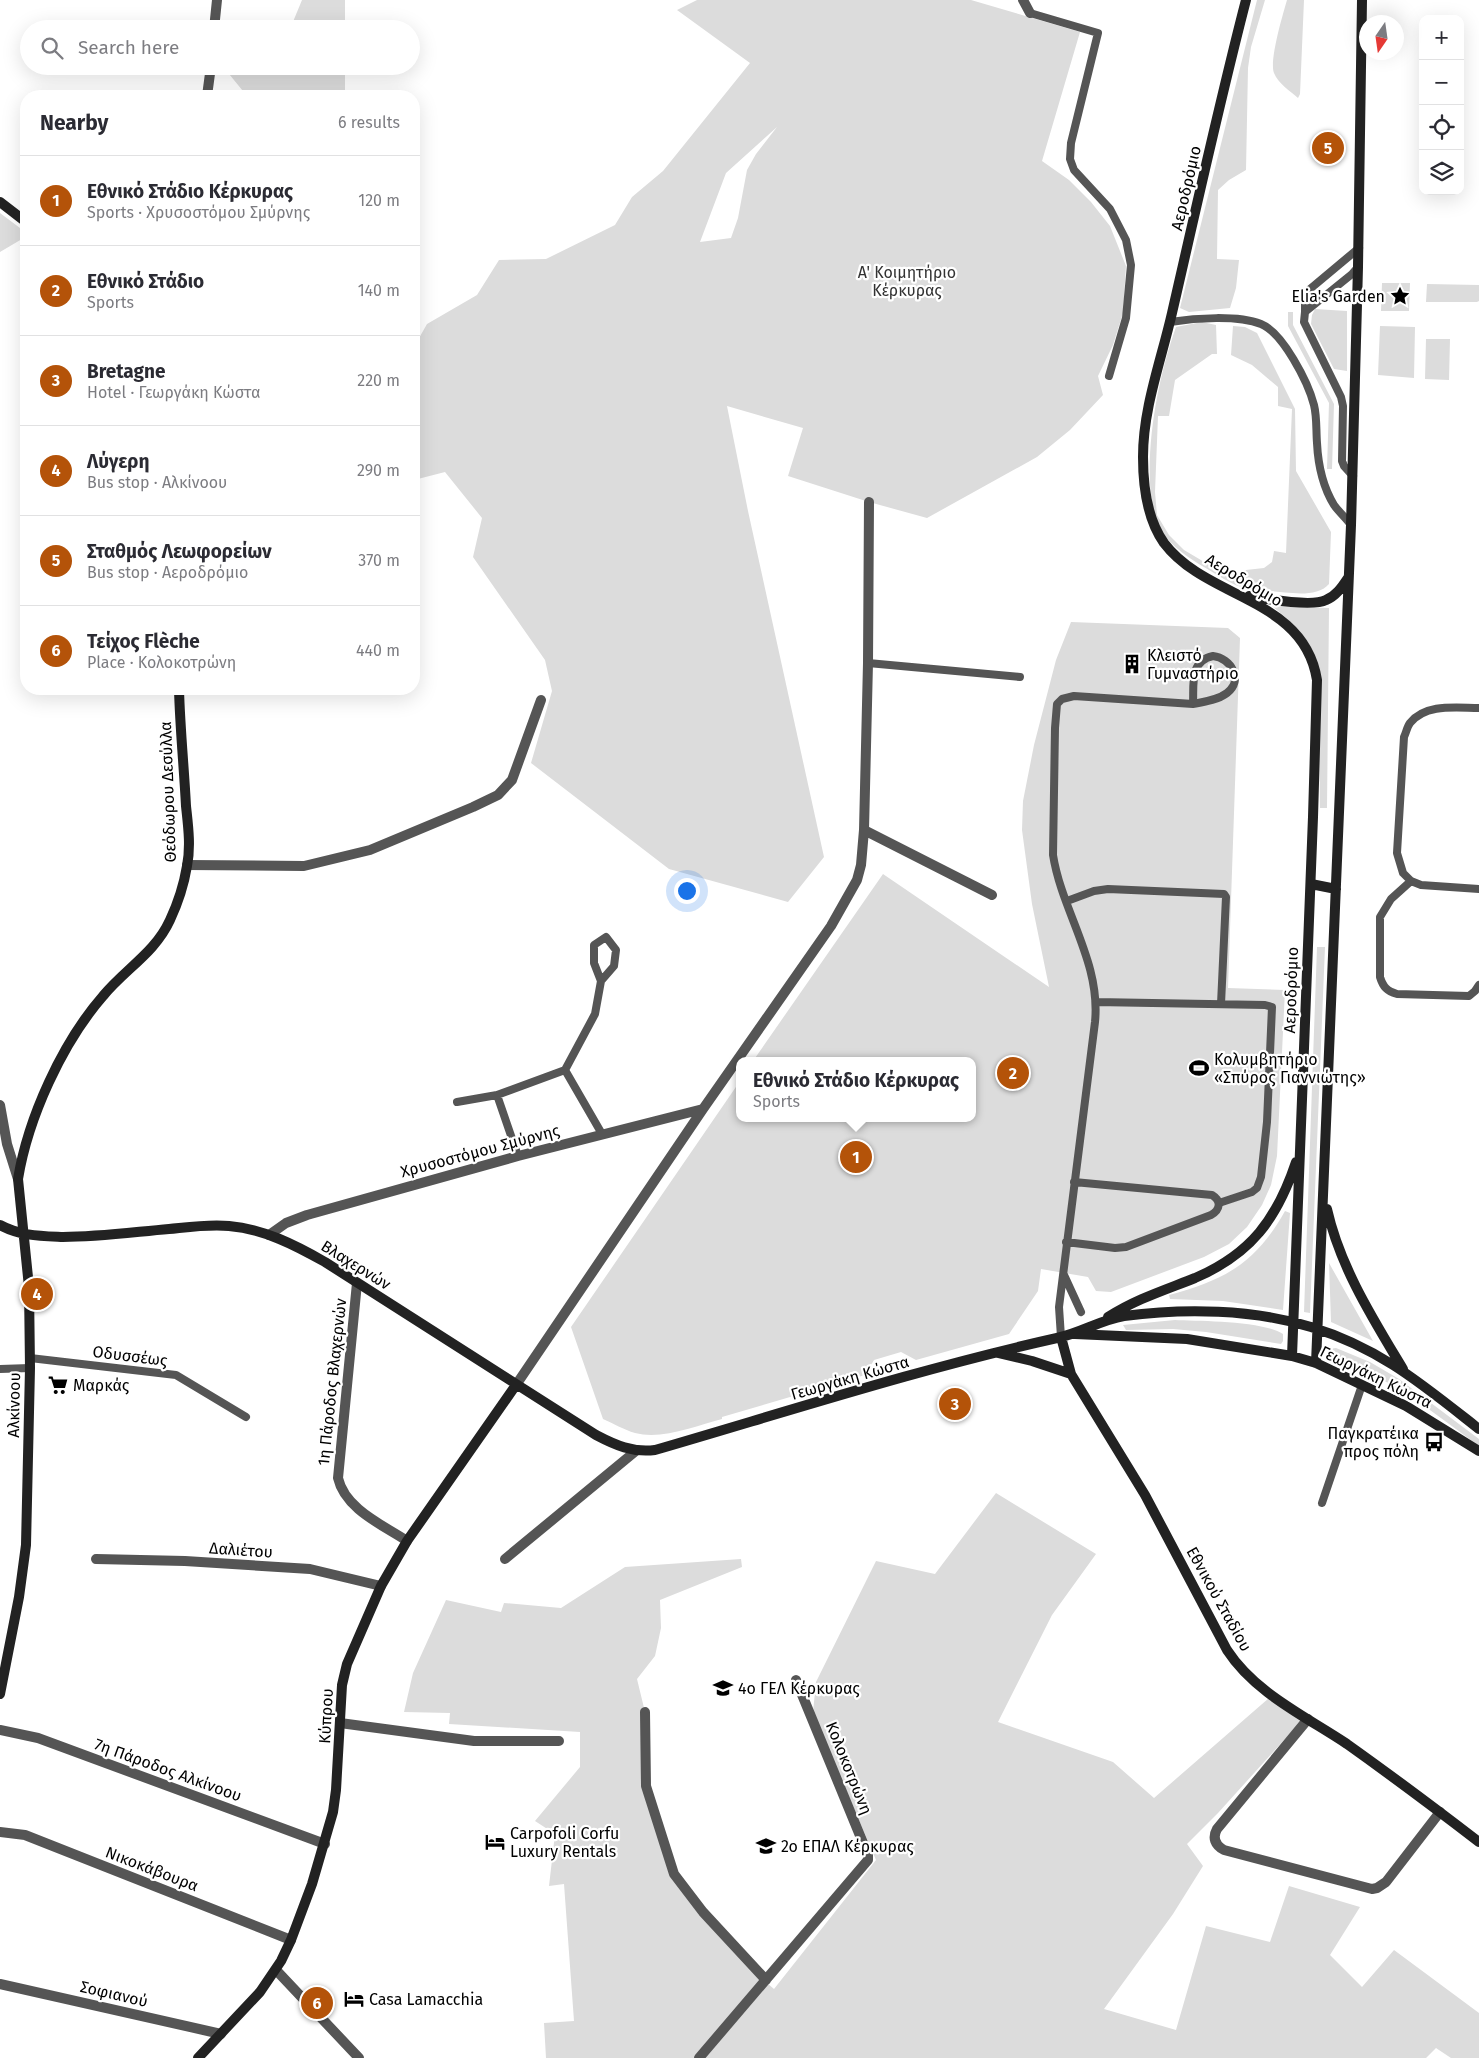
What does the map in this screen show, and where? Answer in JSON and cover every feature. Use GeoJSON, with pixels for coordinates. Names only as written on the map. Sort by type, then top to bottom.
{"type":"FeatureCollection","features":[{"type":"Feature","properties":{"kind":"main road","name":"Αεροδρόμιο"},"geometry":{"type":"LineString","coordinates":[[1246,0],[1151,395],[1144,435],[1143,458],[1145,495],[1154,524],[1164,542],[1179,558],[1209,578],[1266,609],[1288,625],[1305,645],[1314,663],[1317,680],[1311,884],[1292,1356]]}},
{"type":"Feature","properties":{"kind":"main road"},"geometry":{"type":"LineString","coordinates":[[1316,1362],[1353,476],[1359,248],[1362,0]]}},
{"type":"Feature","properties":{"kind":"main road"},"geometry":{"type":"LineString","coordinates":[[0,202],[20,217]]}},
{"type":"Feature","properties":{"kind":"main road"},"geometry":{"type":"LineString","coordinates":[[1241,595],[1286,601],[1325,601],[1335,595],[1348,578]]}},
{"type":"Feature","properties":{"kind":"main road","name":"Θεόδωρου Δεσύλλα"},"geometry":{"type":"LineString","coordinates":[[23,1234],[18,1179],[30,1132],[55,1070],[80,1027],[99,1000],[148,953],[165,931],[176,905],[187,865],[188,837],[179,695]]}},
{"type":"Feature","properties":{"kind":"main road"},"geometry":{"type":"LineString","coordinates":[[1311,884],[1336,889]]}},
{"type":"Feature","properties":{"kind":"main road"},"geometry":{"type":"LineString","coordinates":[[1104,1320],[1132,1302],[1208,1272],[1243,1250],[1260,1234],[1276,1212],[1300,1152]]}},
{"type":"Feature","properties":{"kind":"main road"},"geometry":{"type":"LineString","coordinates":[[1324,1196],[1337,1244],[1350,1275],[1405,1371]]}},
{"type":"Feature","properties":{"kind":"main road","name":"Βλαχερνών"},"geometry":{"type":"LineString","coordinates":[[0,1225],[23,1234],[73,1237],[212,1225],[244,1227],[269,1234],[310,1253],[604,1439],[622,1447],[637,1450]]}},
{"type":"Feature","properties":{"kind":"main road","name":"Αλκίνοου"},"geometry":{"type":"LineString","coordinates":[[0,1694],[19,1597],[26,1546],[30,1363],[29,1287],[23,1234]]}},
{"type":"Feature","properties":{"kind":"main road","name":"Γεωργάκη Κώστα"},"geometry":{"type":"LineString","coordinates":[[637,1450],[655,1450],[992,1352],[1073,1334],[1104,1320],[1164,1312],[1190,1311],[1231,1313],[1293,1322],[1318,1329],[1362,1347],[1405,1371],[1479,1429]]}},
{"type":"Feature","properties":{"kind":"main road","name":"Γεωργάκη Κώστα"},"geometry":{"type":"LineString","coordinates":[[1073,1334],[1186,1339],[1292,1356],[1316,1362],[1406,1406],[1479,1451]]}},
{"type":"Feature","properties":{"kind":"main road","name":"Εθνικού Σταδίου"},"geometry":{"type":"LineString","coordinates":[[1061,1337],[1072,1374],[1145,1495],[1234,1660],[1242,1671],[1257,1684],[1440,1812],[1479,1842]]}},
{"type":"Feature","properties":{"kind":"main road"},"geometry":{"type":"LineString","coordinates":[[992,1352],[1032,1360],[1072,1374]]}},
{"type":"Feature","properties":{"kind":"main road","name":"Κύπρου"},"geometry":{"type":"LineString","coordinates":[[198,2058],[260,1992],[276,1970],[292,1940],[325,1844],[336,1790],[342,1685],[347,1664],[382,1586],[407,1541],[516,1385]]}},
{"type":"Feature","properties":{"kind":"street"},"geometry":{"type":"LineString","coordinates":[[215,20],[217,0]]}},
{"type":"Feature","properties":{"kind":"street"},"geometry":{"type":"LineString","coordinates":[[1023,0],[1030,13]]}},
{"type":"Feature","properties":{"kind":"street"},"geometry":{"type":"LineString","coordinates":[[208,90],[210,75]]}},
{"type":"Feature","properties":{"kind":"street"},"geometry":{"type":"LineString","coordinates":[[739,1057],[842,910],[856,880],[860,865],[864,830],[869,502]]}},
{"type":"Feature","properties":{"kind":"street"},"geometry":{"type":"LineString","coordinates":[[187,865],[304,866],[370,850],[473,807],[498,795],[512,780],[542,700]]}},
{"type":"Feature","properties":{"kind":"street"},"geometry":{"type":"LineString","coordinates":[[864,830],[992,895]]}},
{"type":"Feature","properties":{"kind":"street"},"geometry":{"type":"LineString","coordinates":[[516,1385],[736,1062]]}},
{"type":"Feature","properties":{"kind":"street"},"geometry":{"type":"LineString","coordinates":[[0,1105],[7,1144],[18,1179]]}},
{"type":"Feature","properties":{"kind":"street","name":"Χρυσοστόμου Σμύρνης"},"geometry":{"type":"LineString","coordinates":[[269,1234],[286,1223],[307,1214],[518,1156],[703,1109]]}},
{"type":"Feature","properties":{"kind":"street","name":"1η Πάροδος Βλαχερνών"},"geometry":{"type":"LineString","coordinates":[[358,1283],[338,1478],[344,1496],[361,1510],[407,1541]]}},
{"type":"Feature","properties":{"kind":"street"},"geometry":{"type":"LineString","coordinates":[[505,1559],[637,1450]]}},
{"type":"Feature","properties":{"kind":"street","name":"Δαλιέτου"},"geometry":{"type":"LineString","coordinates":[[96,1559],[185,1561],[310,1569],[382,1586]]}},
{"type":"Feature","properties":{"kind":"street","name":"Κολοκοτρώνη"},"geometry":{"type":"LineString","coordinates":[[699,2058],[868,1860],[868,1854],[796,1680]]}},
{"type":"Feature","properties":{"kind":"street"},"geometry":{"type":"LineString","coordinates":[[645,1712],[646,1786],[674,1874],[703,1912],[766,1980]]}},
{"type":"Feature","properties":{"kind":"street"},"geometry":{"type":"LineString","coordinates":[[1308,1719],[1217,1829],[1214,1834],[1214,1841],[1218,1847],[1233,1853],[1372,1889],[1386,1882],[1440,1812]]}},
{"type":"Feature","properties":{"kind":"street"},"geometry":{"type":"LineString","coordinates":[[340,1722],[474,1741],[559,1741]]}},
{"type":"Feature","properties":{"kind":"street","name":"7η Πάροδος Αλκίνοου"},"geometry":{"type":"LineString","coordinates":[[0,1730],[38,1738],[325,1844]]}},
{"type":"Feature","properties":{"kind":"street","name":"Νικοκάβουρα"},"geometry":{"type":"LineString","coordinates":[[0,1832],[25,1836],[292,1940]]}},
{"type":"Feature","properties":{"kind":"street"},"geometry":{"type":"LineString","coordinates":[[276,1970],[359,2058]]}},
{"type":"Feature","properties":{"kind":"street","name":"Σοφιανού"},"geometry":{"type":"LineString","coordinates":[[0,1984],[220,2034]]}},
{"type":"Feature","properties":{"kind":"lane"},"geometry":{"type":"LineString","coordinates":[[1030,13],[1098,33],[1071,143],[1070,159],[1074,170],[1110,209],[1126,240],[1131,265],[1126,318],[1109,376]]}},
{"type":"Feature","properties":{"kind":"lane"},"geometry":{"type":"LineString","coordinates":[[1353,476],[1342,461],[1341,396],[1304,322],[1305,303],[1310,289],[1359,248]]}},
{"type":"Feature","properties":{"kind":"lane"},"geometry":{"type":"LineString","coordinates":[[1305,312],[1352,274],[1358,266]]}},
{"type":"Feature","properties":{"kind":"lane"},"geometry":{"type":"LineString","coordinates":[[1170,322],[1194,318],[1251,321],[1263,324],[1284,344],[1300,371],[1315,406],[1318,450],[1326,487],[1334,504],[1351,525]]}},
{"type":"Feature","properties":{"kind":"lane"},"geometry":{"type":"LineString","coordinates":[[1061,1337],[1059,1307],[1096,1002],[1091,970],[1056,875],[1053,855],[1057,704],[1062,699],[1074,696],[1193,704],[1220,697],[1231,689],[1235,677],[1234,670],[1226,660],[1220,657],[1206,658],[1196,667],[1193,704]]}},
{"type":"Feature","properties":{"kind":"lane"},"geometry":{"type":"LineString","coordinates":[[868,663],[1020,677]]}},
{"type":"Feature","properties":{"kind":"lane"},"geometry":{"type":"LineString","coordinates":[[1479,708],[1431,710],[1418,715],[1409,724],[1404,737],[1398,853],[1403,873],[1412,881],[1421,885],[1479,889]]}},
{"type":"Feature","properties":{"kind":"lane"},"geometry":{"type":"LineString","coordinates":[[1412,881],[1391,899],[1380,917],[1380,977],[1383,985],[1389,992],[1397,994],[1469,996],[1479,985]]}},
{"type":"Feature","properties":{"kind":"lane"},"geometry":{"type":"LineString","coordinates":[[1067,901],[1094,891],[1108,889],[1224,894],[1226,897],[1221,1004]]}},
{"type":"Feature","properties":{"kind":"lane"},"geometry":{"type":"LineString","coordinates":[[457,1102],[497,1095],[565,1070],[595,1014],[602,981],[614,966],[616,950],[606,937],[594,945],[594,963],[602,981]]}},
{"type":"Feature","properties":{"kind":"lane"},"geometry":{"type":"LineString","coordinates":[[1096,1002],[1272,1006],[1267,1122],[1261,1177],[1257,1188],[1252,1192],[1219,1203]]}},
{"type":"Feature","properties":{"kind":"lane"},"geometry":{"type":"LineString","coordinates":[[565,1070],[602,1134]]}},
{"type":"Feature","properties":{"kind":"lane"},"geometry":{"type":"LineString","coordinates":[[497,1095],[518,1156]]}},
{"type":"Feature","properties":{"kind":"lane"},"geometry":{"type":"LineString","coordinates":[[1066,1242],[1115,1248],[1131,1246],[1211,1215],[1218,1210],[1219,1203],[1215,1197],[1208,1195],[1074,1182]]}},
{"type":"Feature","properties":{"kind":"lane"},"geometry":{"type":"LineString","coordinates":[[1063,1273],[1081,1312]]}},
{"type":"Feature","properties":{"kind":"lane","name":"Οδυσσέως"},"geometry":{"type":"LineString","coordinates":[[0,1369],[30,1363],[176,1375],[246,1417]]}},
{"type":"Feature","properties":{"kind":"lane"},"geometry":{"type":"LineString","coordinates":[[1322,1504],[1362,1385]]}},
{"type":"Feature","properties":{"kind":"green space"},"geometry":{"type":"Polygon","coordinates":[[[302,0],[345,0],[345,20],[294,20],[302,0]]]}},
{"type":"Feature","properties":{"kind":"green space","name":"Α' Κοιμητήριο Κέρκυρας"},"geometry":{"type":"Polygon","coordinates":[[[697,0],[971,0],[1080,32],[1042,161],[1069,180],[1091,202],[1110,226],[1126,266],[1123,313],[1113,345],[1098,376],[1103,395],[1070,430],[1037,457],[927,518],[788,476],[803,428],[727,406],[748,511],[824,857],[788,902],[669,869],[531,763],[552,691],[545,660],[473,557],[482,518],[445,472],[420,478],[420,336],[427,324],[477,295],[499,260],[546,259],[615,225],[632,197],[663,171],[750,63],[677,10],[697,0]],[[777,127],[726,173],[700,242],[731,238],[738,218],[747,170],[756,154],[777,127]]]}},
{"type":"Feature","properties":{"kind":"green space"},"geometry":{"type":"Polygon","coordinates":[[[1257,0],[1265,0],[1251,47],[1248,68],[1246,170],[1229,180],[1218,190],[1217,259],[1239,260],[1236,288],[1230,308],[1189,312],[1180,308],[1257,0]]]}},
{"type":"Feature","properties":{"kind":"green space"},"geometry":{"type":"Polygon","coordinates":[[[1287,0],[1304,0],[1300,94],[1298,98],[1278,80],[1273,67],[1277,37],[1287,0]]]}},
{"type":"Feature","properties":{"kind":"green space"},"geometry":{"type":"Polygon","coordinates":[[[230,75],[345,75],[345,90],[242,90],[230,75]]]}},
{"type":"Feature","properties":{"kind":"green space"},"geometry":{"type":"Polygon","coordinates":[[[0,213],[20,228],[20,240],[0,252],[0,213]]]}},
{"type":"Feature","properties":{"kind":"green space","name":"Elia's Garden"},"geometry":{"type":"Polygon","coordinates":[[[1382,283],[1410,283],[1409,311],[1381,311],[1382,283]]]}},
{"type":"Feature","properties":{"kind":"green space"},"geometry":{"type":"Polygon","coordinates":[[[1427,284],[1479,285],[1479,301],[1426,302],[1427,284]]]}},
{"type":"Feature","properties":{"kind":"green space"},"geometry":{"type":"Polygon","coordinates":[[[1315,309],[1347,311],[1347,371],[1334,369],[1311,324],[1315,309]]]}},
{"type":"Feature","properties":{"kind":"green space"},"geometry":{"type":"Polygon","coordinates":[[[1288,312],[1293,312],[1293,325],[1334,404],[1332,469],[1327,469],[1329,403],[1288,326],[1288,312]]]}},
{"type":"Feature","properties":{"kind":"green space"},"geometry":{"type":"Polygon","coordinates":[[[1202,322],[1216,325],[1217,354],[1212,354],[1175,380],[1169,416],[1158,416],[1155,492],[1157,515],[1169,535],[1184,550],[1238,582],[1246,570],[1264,568],[1272,562],[1274,551],[1286,553],[1292,409],[1278,406],[1278,387],[1252,365],[1231,355],[1233,326],[1245,327],[1257,333],[1295,409],[1296,471],[1331,532],[1329,584],[1317,592],[1301,594],[1250,589],[1237,585],[1224,579],[1179,550],[1166,537],[1155,520],[1150,483],[1150,461],[1151,437],[1158,391],[1176,327],[1202,322]]]}},
{"type":"Feature","properties":{"kind":"green space"},"geometry":{"type":"Polygon","coordinates":[[[1380,326],[1415,327],[1414,378],[1378,375],[1380,326]]]}},
{"type":"Feature","properties":{"kind":"green space"},"geometry":{"type":"Polygon","coordinates":[[[1426,339],[1450,339],[1449,380],[1425,379],[1426,339]]]}},
{"type":"Feature","properties":{"kind":"green space"},"geometry":{"type":"Polygon","coordinates":[[[1272,606],[1329,608],[1327,808],[1320,808],[1318,665],[1305,638],[1272,606]]]}},
{"type":"Feature","properties":{"kind":"green space"},"geometry":{"type":"Polygon","coordinates":[[[1071,622],[1228,628],[1240,638],[1228,988],[1285,990],[1277,1156],[1271,1185],[1262,1205],[1247,1227],[1229,1244],[1204,1257],[1111,1292],[1096,1291],[1088,1277],[1041,1269],[1038,1291],[1009,1334],[916,1360],[901,1352],[874,1360],[865,1375],[679,1431],[645,1435],[631,1432],[603,1419],[571,1327],[736,1087],[736,1122],[976,1122],[976,1057],[756,1057],[883,874],[1049,987],[1032,904],[1022,830],[1023,801],[1034,745],[1056,660],[1071,622]]]}},
{"type":"Feature","properties":{"kind":"green space"},"geometry":{"type":"Polygon","coordinates":[[[1317,947],[1325,947],[1310,1313],[1304,1312],[1317,947]]]}},
{"type":"Feature","properties":{"kind":"green space"},"geometry":{"type":"Polygon","coordinates":[[[1285,1211],[1290,1213],[1283,1310],[1223,1301],[1170,1299],[1169,1295],[1207,1283],[1237,1267],[1263,1244],[1285,1211]]]}},
{"type":"Feature","properties":{"kind":"green space"},"geometry":{"type":"Polygon","coordinates":[[[1329,1263],[1373,1341],[1331,1322],[1329,1263]]]}},
{"type":"Feature","properties":{"kind":"green space"},"geometry":{"type":"Polygon","coordinates":[[[1175,1320],[1231,1322],[1261,1326],[1283,1334],[1283,1341],[1281,1344],[1206,1332],[1173,1329],[1126,1330],[1123,1325],[1175,1320]]]}},
{"type":"Feature","properties":{"kind":"green space"},"geometry":{"type":"Polygon","coordinates":[[[1336,1348],[1370,1362],[1399,1379],[1479,1439],[1479,1446],[1424,1406],[1381,1379],[1330,1358],[1329,1349],[1336,1348]]]}},
{"type":"Feature","properties":{"kind":"green space"},"geometry":{"type":"Polygon","coordinates":[[[996,1493],[1096,1554],[1052,1615],[998,1722],[1113,1762],[1154,1798],[1269,1698],[1302,1720],[1218,1813],[1187,1844],[1203,1866],[1173,1914],[1104,2009],[1176,2030],[1206,1926],[1270,1942],[1289,1886],[1360,1907],[1330,1955],[1362,1987],[1394,1950],[1479,2013],[1479,2058],[1451,2058],[1436,2048],[1426,2058],[546,2058],[544,2023],[574,2021],[564,1884],[549,1886],[555,1834],[535,1821],[580,1767],[580,1732],[449,1724],[450,1713],[404,1712],[413,1673],[446,1600],[501,1612],[504,1603],[561,1608],[625,1567],[741,1559],[742,1567],[660,1600],[661,1628],[655,1656],[637,1679],[645,1712],[646,1786],[674,1874],[753,1971],[774,1989],[876,1860],[813,1712],[816,1682],[876,1561],[935,1574],[996,1493]]]}},
{"type":"Feature","properties":{"kind":"place","name":"Σταθμός Λεωφορείων"},"geometry":{"type":"Point","coordinates":[1328,148]}},
{"type":"Feature","properties":{"kind":"place","name":"Elia's Garden"},"geometry":{"type":"Point","coordinates":[1400,296]}},
{"type":"Feature","properties":{"kind":"place","name":"Κλειστό Γυμναστήριο"},"geometry":{"type":"Point","coordinates":[1132,664]}},
{"type":"Feature","properties":{"kind":"place","name":"Κολυμβητήριο «Σπύρος Γιαννιώτης»"},"geometry":{"type":"Point","coordinates":[1199,1068]}},
{"type":"Feature","properties":{"kind":"place","name":"Εθνικό Στάδιο"},"geometry":{"type":"Point","coordinates":[1013,1073]}},
{"type":"Feature","properties":{"kind":"place","name":"Εθνικό Στάδιο Κέρκυρας"},"geometry":{"type":"Point","coordinates":[856,1157]}},
{"type":"Feature","properties":{"kind":"place","name":"Λύγερη"},"geometry":{"type":"Point","coordinates":[37,1294]}},
{"type":"Feature","properties":{"kind":"place","name":"Μαρκάς"},"geometry":{"type":"Point","coordinates":[58,1385]}},
{"type":"Feature","properties":{"kind":"place","name":"Bretagne"},"geometry":{"type":"Point","coordinates":[955,1404]}},
{"type":"Feature","properties":{"kind":"place","name":"Παγκρατέικα προς πόλη"},"geometry":{"type":"Point","coordinates":[1434,1442]}},
{"type":"Feature","properties":{"kind":"place","name":"4ο ΓΕΛ Κέρκυρας"},"geometry":{"type":"Point","coordinates":[723,1688]}},
{"type":"Feature","properties":{"kind":"place","name":"Carpofoli Corfu Luxury Rentals"},"geometry":{"type":"Point","coordinates":[495,1842]}},
{"type":"Feature","properties":{"kind":"place","name":"2ο ΕΠΑΛ Κέρκυρας"},"geometry":{"type":"Point","coordinates":[766,1846]}},
{"type":"Feature","properties":{"kind":"place","name":"Casa Lamacchia"},"geometry":{"type":"Point","coordinates":[354,1999]}},
{"type":"Feature","properties":{"kind":"place","name":"Τείχος Flèche"},"geometry":{"type":"Point","coordinates":[317,2003]}}]}
